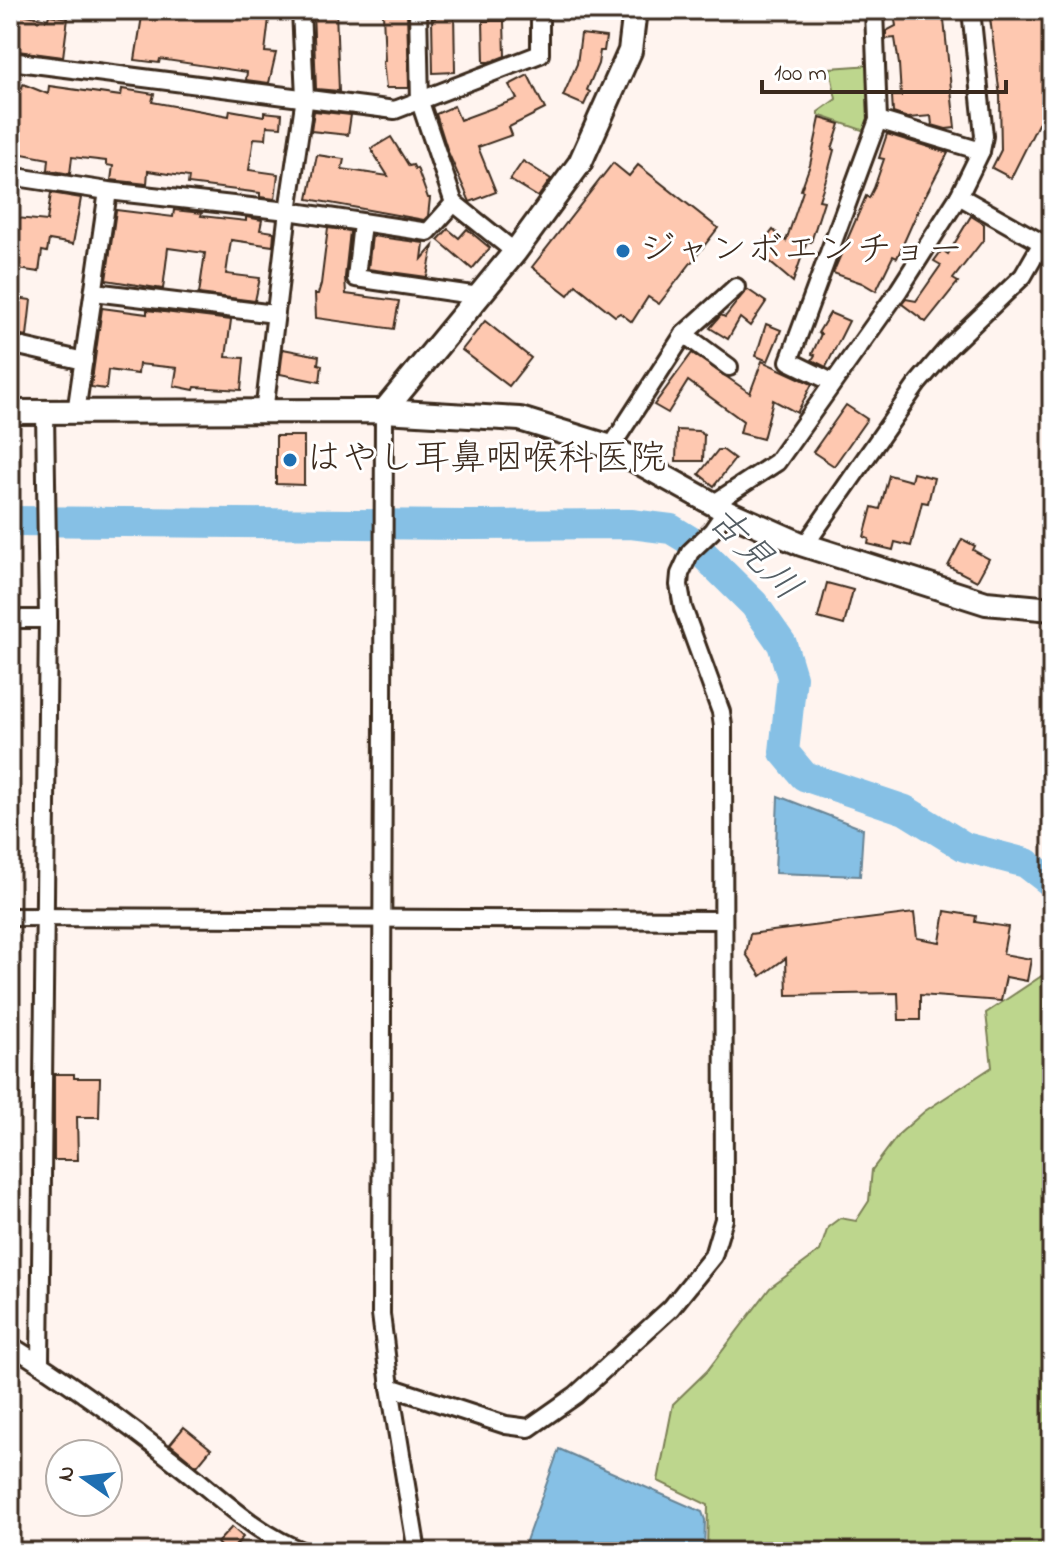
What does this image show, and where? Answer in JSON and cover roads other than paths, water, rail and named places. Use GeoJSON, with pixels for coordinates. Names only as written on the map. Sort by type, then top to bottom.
{"type":"FeatureCollection","features":[{"type":"Feature","properties":{"kind":"street"},"geometry":{"type":"LineString","coordinates":[[264,413],[305,97],[301,10]]}},
{"type":"Feature","properties":{"kind":"street"},"geometry":{"type":"LineString","coordinates":[[418,10],[420,102],[454,203],[515,252]]}},
{"type":"Feature","properties":{"kind":"street"},"geometry":{"type":"LineString","coordinates":[[10,61],[395,110],[540,54],[540,10]]}},
{"type":"Feature","properties":{"kind":"street"},"geometry":{"type":"LineString","coordinates":[[417,1552],[381,1314],[384,411],[515,252],[580,163],[630,51],[635,10]]}},
{"type":"Feature","properties":{"kind":"street"},"geometry":{"type":"LineString","coordinates":[[832,382],[789,361],[878,120],[874,10]]}},
{"type":"Feature","properties":{"kind":"street"},"geometry":{"type":"LineString","coordinates":[[390,1387],[506,1425],[529,1428],[576,1395],[671,1308],[713,1256],[724,1219],[723,726],[721,712],[680,597],[680,574],[690,552],[705,539],[719,508],[777,462],[899,290],[959,196],[981,151],[984,136],[971,10]]}},
{"type":"Feature","properties":{"kind":"street"},"geometry":{"type":"LineString","coordinates":[[878,120],[981,151]]}},
{"type":"Feature","properties":{"kind":"street"},"geometry":{"type":"LineString","coordinates":[[10,176],[428,232],[454,203]]}},
{"type":"Feature","properties":{"kind":"street"},"geometry":{"type":"LineString","coordinates":[[76,413],[108,191]]}},
{"type":"Feature","properties":{"kind":"street"},"geometry":{"type":"LineString","coordinates":[[805,545],[918,383],[948,348],[1023,276],[1047,242],[959,196]]}},
{"type":"Feature","properties":{"kind":"street"},"geometry":{"type":"LineString","coordinates":[[362,223],[356,278],[479,296]]}},
{"type":"Feature","properties":{"kind":"street"},"geometry":{"type":"LineString","coordinates":[[611,447],[684,334],[736,287]]}},
{"type":"Feature","properties":{"kind":"street"},"geometry":{"type":"LineString","coordinates":[[94,292],[275,314]]}},
{"type":"Feature","properties":{"kind":"street"},"geometry":{"type":"LineString","coordinates":[[684,334],[729,367]]}},
{"type":"Feature","properties":{"kind":"street"},"geometry":{"type":"LineString","coordinates":[[10,344],[84,361]]}},
{"type":"Feature","properties":{"kind":"street"},"geometry":{"type":"LineString","coordinates":[[10,412],[384,411],[520,419],[611,447],[719,508],[805,545],[986,603],[1052,609]]}},
{"type":"Feature","properties":{"kind":"street"},"geometry":{"type":"LineString","coordinates":[[40,1363],[48,619],[45,412]]}},
{"type":"Feature","properties":{"kind":"street"},"geometry":{"type":"LineString","coordinates":[[10,619],[48,619]]}},
{"type":"Feature","properties":{"kind":"street"},"geometry":{"type":"LineString","coordinates":[[10,917],[723,920]]}},
{"type":"Feature","properties":{"kind":"street"},"geometry":{"type":"LineString","coordinates":[[10,1345],[139,1434],[256,1526],[283,1544],[304,1552]]}},
{"type":"Feature","properties":{"kind":"water"},"geometry":{"type":"Polygon","coordinates":[[[778,796],[863,829],[860,876],[775,873],[778,796]]]}},
{"type":"Feature","properties":{"kind":"water"},"geometry":{"type":"Polygon","coordinates":[[[559,1449],[702,1512],[705,1520],[704,1552],[522,1552],[559,1449]]]}},
{"type":"Feature","properties":{"kind":"waterway","name":"古見川"},"geometry":{"type":"LineString","coordinates":[[10,521],[631,524],[671,529],[689,540],[754,604],[782,644],[792,677],[784,752],[804,776],[905,810],[965,847],[1026,863],[1052,883]]}},
{"type":"Feature","properties":{"kind":"place","name":"ジャンボエンチョー"},"geometry":{"type":"Point","coordinates":[623,251]}},
{"type":"Feature","properties":{"kind":"place","name":"はやし耳鼻咽喉科医院"},"geometry":{"type":"Point","coordinates":[290,460]}}]}
